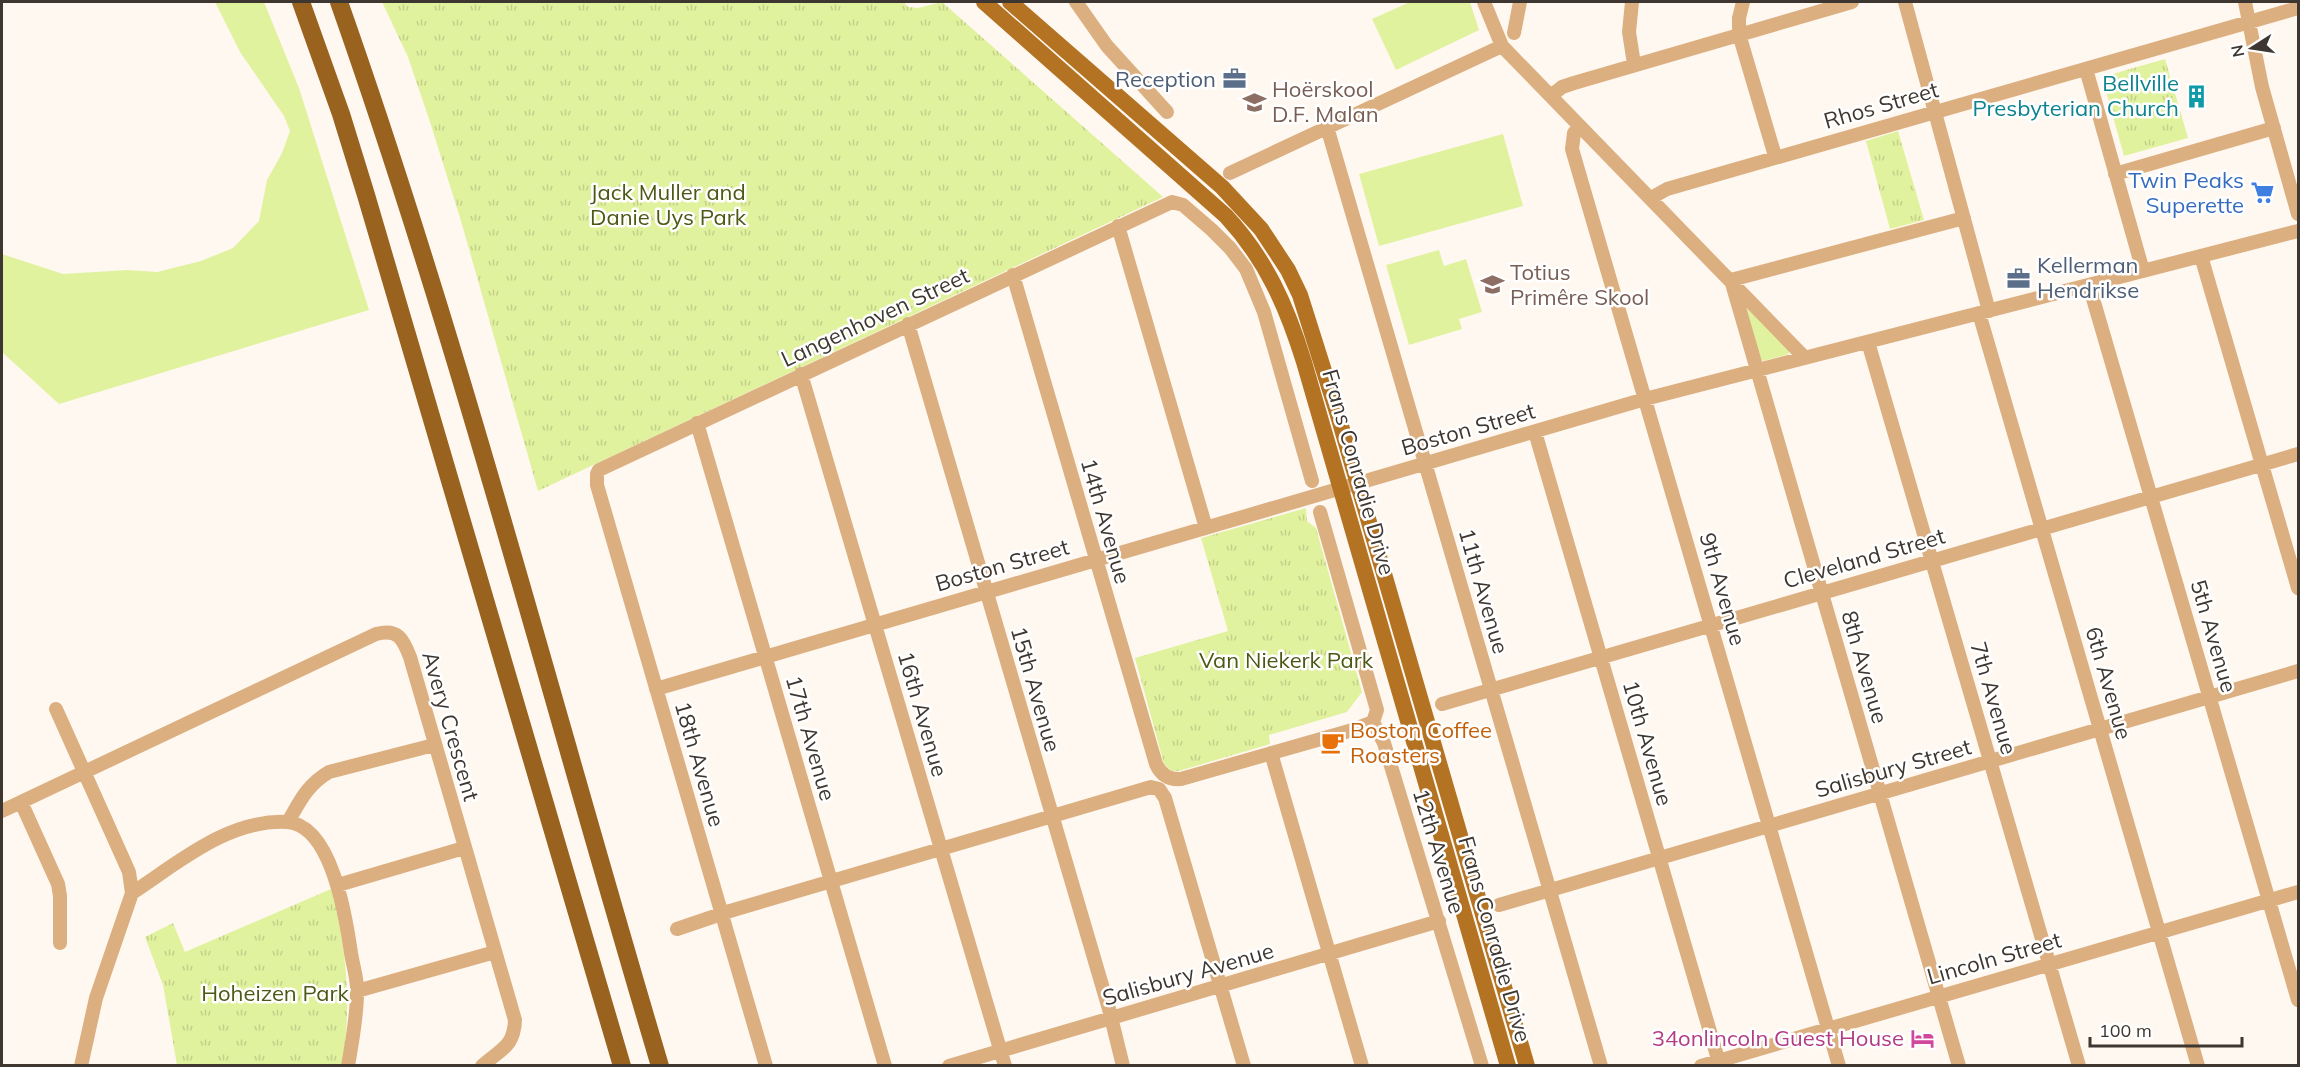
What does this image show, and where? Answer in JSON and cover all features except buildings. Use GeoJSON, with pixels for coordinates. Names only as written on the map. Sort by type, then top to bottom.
{"type":"FeatureCollection","features":[{"type":"Feature","properties":{"kind":"highway"},"geometry":{"type":"LineString","coordinates":[[301,2],[341,114],[366,195],[622,1065]]}},
{"type":"Feature","properties":{"kind":"highway"},"geometry":{"type":"LineString","coordinates":[[339,2],[402,186],[500,512],[660,1065]]}},
{"type":"Feature","properties":{"kind":"main road","name":"Frans Conradie Drive"},"geometry":{"type":"LineString","coordinates":[[984,2],[1207,198],[1254,249],[1270,275],[1292,325],[1508,1065]]}},
{"type":"Feature","properties":{"kind":"main road","name":"Frans Conradie Drive"},"geometry":{"type":"LineString","coordinates":[[1010,2],[1222,187],[1268,238],[1291,276],[1308,318],[1527,1065]]}},
{"type":"Feature","properties":{"kind":"street"},"geometry":{"type":"LineString","coordinates":[[1076,2],[1107,46],[1167,112]]}},
{"type":"Feature","properties":{"kind":"street"},"geometry":{"type":"LineString","coordinates":[[1484,2],[1502,46],[1804,358]]}},
{"type":"Feature","properties":{"kind":"street"},"geometry":{"type":"LineString","coordinates":[[1514,33],[1520,2]]}},
{"type":"Feature","properties":{"kind":"street"},"geometry":{"type":"LineString","coordinates":[[1632,2],[1629,32],[1634,64]]}},
{"type":"Feature","properties":{"kind":"street"},"geometry":{"type":"LineString","coordinates":[[1743,2],[1739,18],[1739,34],[1775,156]]}},
{"type":"Feature","properties":{"kind":"street"},"geometry":{"type":"LineString","coordinates":[[1551,96],[1569,84],[1852,2]]}},
{"type":"Feature","properties":{"kind":"street","name":"6th Avenue"},"geometry":{"type":"LineString","coordinates":[[1905,2],[1964,218],[1984,312],[2042,528],[2198,1065]]}},
{"type":"Feature","properties":{"kind":"street"},"geometry":{"type":"LineString","coordinates":[[2245,2],[2258,67],[2298,214]]}},
{"type":"Feature","properties":{"kind":"street","name":"Rhos Street"},"geometry":{"type":"LineString","coordinates":[[1651,198],[1667,189],[1775,156],[2298,8]]}},
{"type":"Feature","properties":{"kind":"street"},"geometry":{"type":"LineString","coordinates":[[1230,173],[1502,46]]}},
{"type":"Feature","properties":{"kind":"street"},"geometry":{"type":"LineString","coordinates":[[2086,69],[2143,271]]}},
{"type":"Feature","properties":{"kind":"street","name":"9th Avenue"},"geometry":{"type":"LineString","coordinates":[[1580,126],[1574,133],[1572,149],[1839,1065]]}},
{"type":"Feature","properties":{"kind":"street","name":"11th Avenue"},"geometry":{"type":"LineString","coordinates":[[1327,127],[1601,1065]]}},
{"type":"Feature","properties":{"kind":"street"},"geometry":{"type":"LineString","coordinates":[[2115,174],[2274,128]]}},
{"type":"Feature","properties":{"kind":"street","name":"Langenhoven Street"},"geometry":{"type":"LineString","coordinates":[[597,474],[603,466],[1165,203],[1174,202],[1183,205],[1230,248],[1246,269],[1253,283],[1264,312],[1312,481]]}},
{"type":"Feature","properties":{"kind":"street"},"geometry":{"type":"LineString","coordinates":[[1731,280],[1964,218]]}},
{"type":"Feature","properties":{"kind":"street"},"geometry":{"type":"LineString","coordinates":[[1118,226],[1206,528]]}},
{"type":"Feature","properties":{"kind":"street","name":"Boston Street"},"geometry":{"type":"LineString","coordinates":[[656,689],[1645,399],[2298,231]]}},
{"type":"Feature","properties":{"kind":"street"},"geometry":{"type":"LineString","coordinates":[[2201,256],[2298,588]]}},
{"type":"Feature","properties":{"kind":"street","name":"14th Avenue"},"geometry":{"type":"LineString","coordinates":[[1013,275],[1244,1065]]}},
{"type":"Feature","properties":{"kind":"street","name":"8th Avenue"},"geometry":{"type":"LineString","coordinates":[[1731,280],[1959,1065]]}},
{"type":"Feature","properties":{"kind":"street","name":"5th Avenue"},"geometry":{"type":"LineString","coordinates":[[2089,285],[2298,1000]]}},
{"type":"Feature","properties":{"kind":"street","name":"15th Avenue"},"geometry":{"type":"LineString","coordinates":[[908,324],[1124,1065]]}},
{"type":"Feature","properties":{"kind":"street","name":"7th Avenue"},"geometry":{"type":"LineString","coordinates":[[1868,342],[2079,1065]]}},
{"type":"Feature","properties":{"kind":"street","name":"16th Avenue"},"geometry":{"type":"LineString","coordinates":[[801,374],[1005,1065]]}},
{"type":"Feature","properties":{"kind":"street","name":"17th Avenue"},"geometry":{"type":"LineString","coordinates":[[697,423],[885,1065]]}},
{"type":"Feature","properties":{"kind":"street","name":"10th Avenue"},"geometry":{"type":"LineString","coordinates":[[1535,432],[1720,1063]]}},
{"type":"Feature","properties":{"kind":"street","name":"Cleveland Street"},"geometry":{"type":"LineString","coordinates":[[1442,704],[2298,454]]}},
{"type":"Feature","properties":{"kind":"street","name":"18th Avenue"},"geometry":{"type":"LineString","coordinates":[[597,474],[597,485],[766,1065]]}},
{"type":"Feature","properties":{"kind":"street","name":"12th Avenue"},"geometry":{"type":"LineString","coordinates":[[1320,512],[1377,710],[1373,722],[1384,742],[1482,1065]]}},
{"type":"Feature","properties":{"kind":"street","name":"Avery Crescent"},"geometry":{"type":"LineString","coordinates":[[2,811],[376,634],[386,631],[397,635],[404,642],[515,1020],[509,1044],[482,1065]]}},
{"type":"Feature","properties":{"kind":"street","name":"Salisbury Street"},"geometry":{"type":"LineString","coordinates":[[1499,905],[2298,671]]}},
{"type":"Feature","properties":{"kind":"street"},"geometry":{"type":"LineString","coordinates":[[56,709],[129,872],[132,893],[96,998],[81,1065]]}},
{"type":"Feature","properties":{"kind":"street"},"geometry":{"type":"LineString","coordinates":[[677,929],[1151,787],[1170,779],[1181,779],[1373,722]]}},
{"type":"Feature","properties":{"kind":"street"},"geometry":{"type":"LineString","coordinates":[[288,822],[304,793],[315,780],[329,772],[434,745]]}},
{"type":"Feature","properties":{"kind":"street"},"geometry":{"type":"LineString","coordinates":[[1271,753],[1362,1065]]}},
{"type":"Feature","properties":{"kind":"street"},"geometry":{"type":"LineString","coordinates":[[21,802],[58,884],[60,943]]}},
{"type":"Feature","properties":{"kind":"street"},"geometry":{"type":"LineString","coordinates":[[132,893],[209,842],[271,823],[288,822],[302,826],[313,836],[338,885],[357,991],[348,1065]]}},
{"type":"Feature","properties":{"kind":"street"},"geometry":{"type":"LineString","coordinates":[[338,885],[464,848]]}},
{"type":"Feature","properties":{"kind":"street","name":"Lincoln Street"},"geometry":{"type":"LineString","coordinates":[[1701,1065],[1720,1063],[1828,1028],[2298,892]]}},
{"type":"Feature","properties":{"kind":"street","name":"Salisbury Avenue"},"geometry":{"type":"LineString","coordinates":[[949,1065],[1439,921]]}},
{"type":"Feature","properties":{"kind":"street"},"geometry":{"type":"LineString","coordinates":[[357,991],[495,952]]}},
{"type":"Feature","properties":{"kind":"green space"},"geometry":{"type":"Polygon","coordinates":[[[215,2],[264,2],[299,88],[369,310],[59,404],[2,352],[2,254],[63,274],[127,270],[157,272],[201,261],[233,248],[259,221],[267,180],[282,153],[290,131],[284,116],[240,52],[215,2]]]}},
{"type":"Feature","properties":{"kind":"green space","name":"Jack Muller and Danie Uys Park"},"geometry":{"type":"Polygon","coordinates":[[[382,2],[904,2],[908,7],[918,8],[942,2],[1163,197],[538,491],[461,221],[430,122],[408,57],[382,2]]]}},
{"type":"Feature","properties":{"kind":"green space"},"geometry":{"type":"Polygon","coordinates":[[[1410,2],[1470,2],[1479,30],[1396,70],[1372,19],[1410,2]]]}},
{"type":"Feature","properties":{"kind":"green space"},"geometry":{"type":"Polygon","coordinates":[[[2165,59],[2188,138],[2124,156],[2102,77],[2165,59]]]}},
{"type":"Feature","properties":{"kind":"green space"},"geometry":{"type":"Polygon","coordinates":[[[1898,131],[1924,220],[1890,229],[1866,141],[1898,131]]]}},
{"type":"Feature","properties":{"kind":"green space"},"geometry":{"type":"Polygon","coordinates":[[[1503,134],[1523,206],[1379,246],[1359,174],[1503,134]]]}},
{"type":"Feature","properties":{"kind":"green space"},"geometry":{"type":"Polygon","coordinates":[[[1439,250],[1444,266],[1466,259],[1482,312],[1459,319],[1462,329],[1409,345],[1386,265],[1439,250]]]}},
{"type":"Feature","properties":{"kind":"green space"},"geometry":{"type":"Polygon","coordinates":[[[1746,307],[1790,351],[1789,354],[1763,361],[1760,358],[1746,307]]]}},
{"type":"Feature","properties":{"kind":"green space","name":"Van Niekerk Park"},"geometry":{"type":"Polygon","coordinates":[[[1306,508],[1307,521],[1316,528],[1362,692],[1347,712],[1269,735],[1270,744],[1179,771],[1171,771],[1164,764],[1135,658],[1228,631],[1201,538],[1306,508]]]}},
{"type":"Feature","properties":{"kind":"green space","name":"Hoheizen Park"},"geometry":{"type":"Polygon","coordinates":[[[331,889],[341,933],[346,977],[347,1021],[342,1065],[177,1065],[163,985],[145,937],[173,923],[185,952],[331,889]]]}},
{"type":"Feature","properties":{"kind":"place","name":"Reception"},"geometry":{"type":"Point","coordinates":[1234,79]}},
{"type":"Feature","properties":{"kind":"place","name":"Bellville Presbyterian Church"},"geometry":{"type":"Point","coordinates":[2197,96]}},
{"type":"Feature","properties":{"kind":"place","name":"Hoërskool D.F. Malan"},"geometry":{"type":"Point","coordinates":[1254,102]}},
{"type":"Feature","properties":{"kind":"place","name":"Twin Peaks Superette"},"geometry":{"type":"Point","coordinates":[2262,193]}},
{"type":"Feature","properties":{"kind":"place","name":"Kellerman Hendrikse"},"geometry":{"type":"Point","coordinates":[2019,278]}},
{"type":"Feature","properties":{"kind":"place","name":"Totius Primêre Skool"},"geometry":{"type":"Point","coordinates":[1492,285]}},
{"type":"Feature","properties":{"kind":"place","name":"Boston Coffee Roasters"},"geometry":{"type":"Point","coordinates":[1332,743]}},
{"type":"Feature","properties":{"kind":"place","name":"34onlincoln Guest House"},"geometry":{"type":"Point","coordinates":[1922,1038]}}]}
